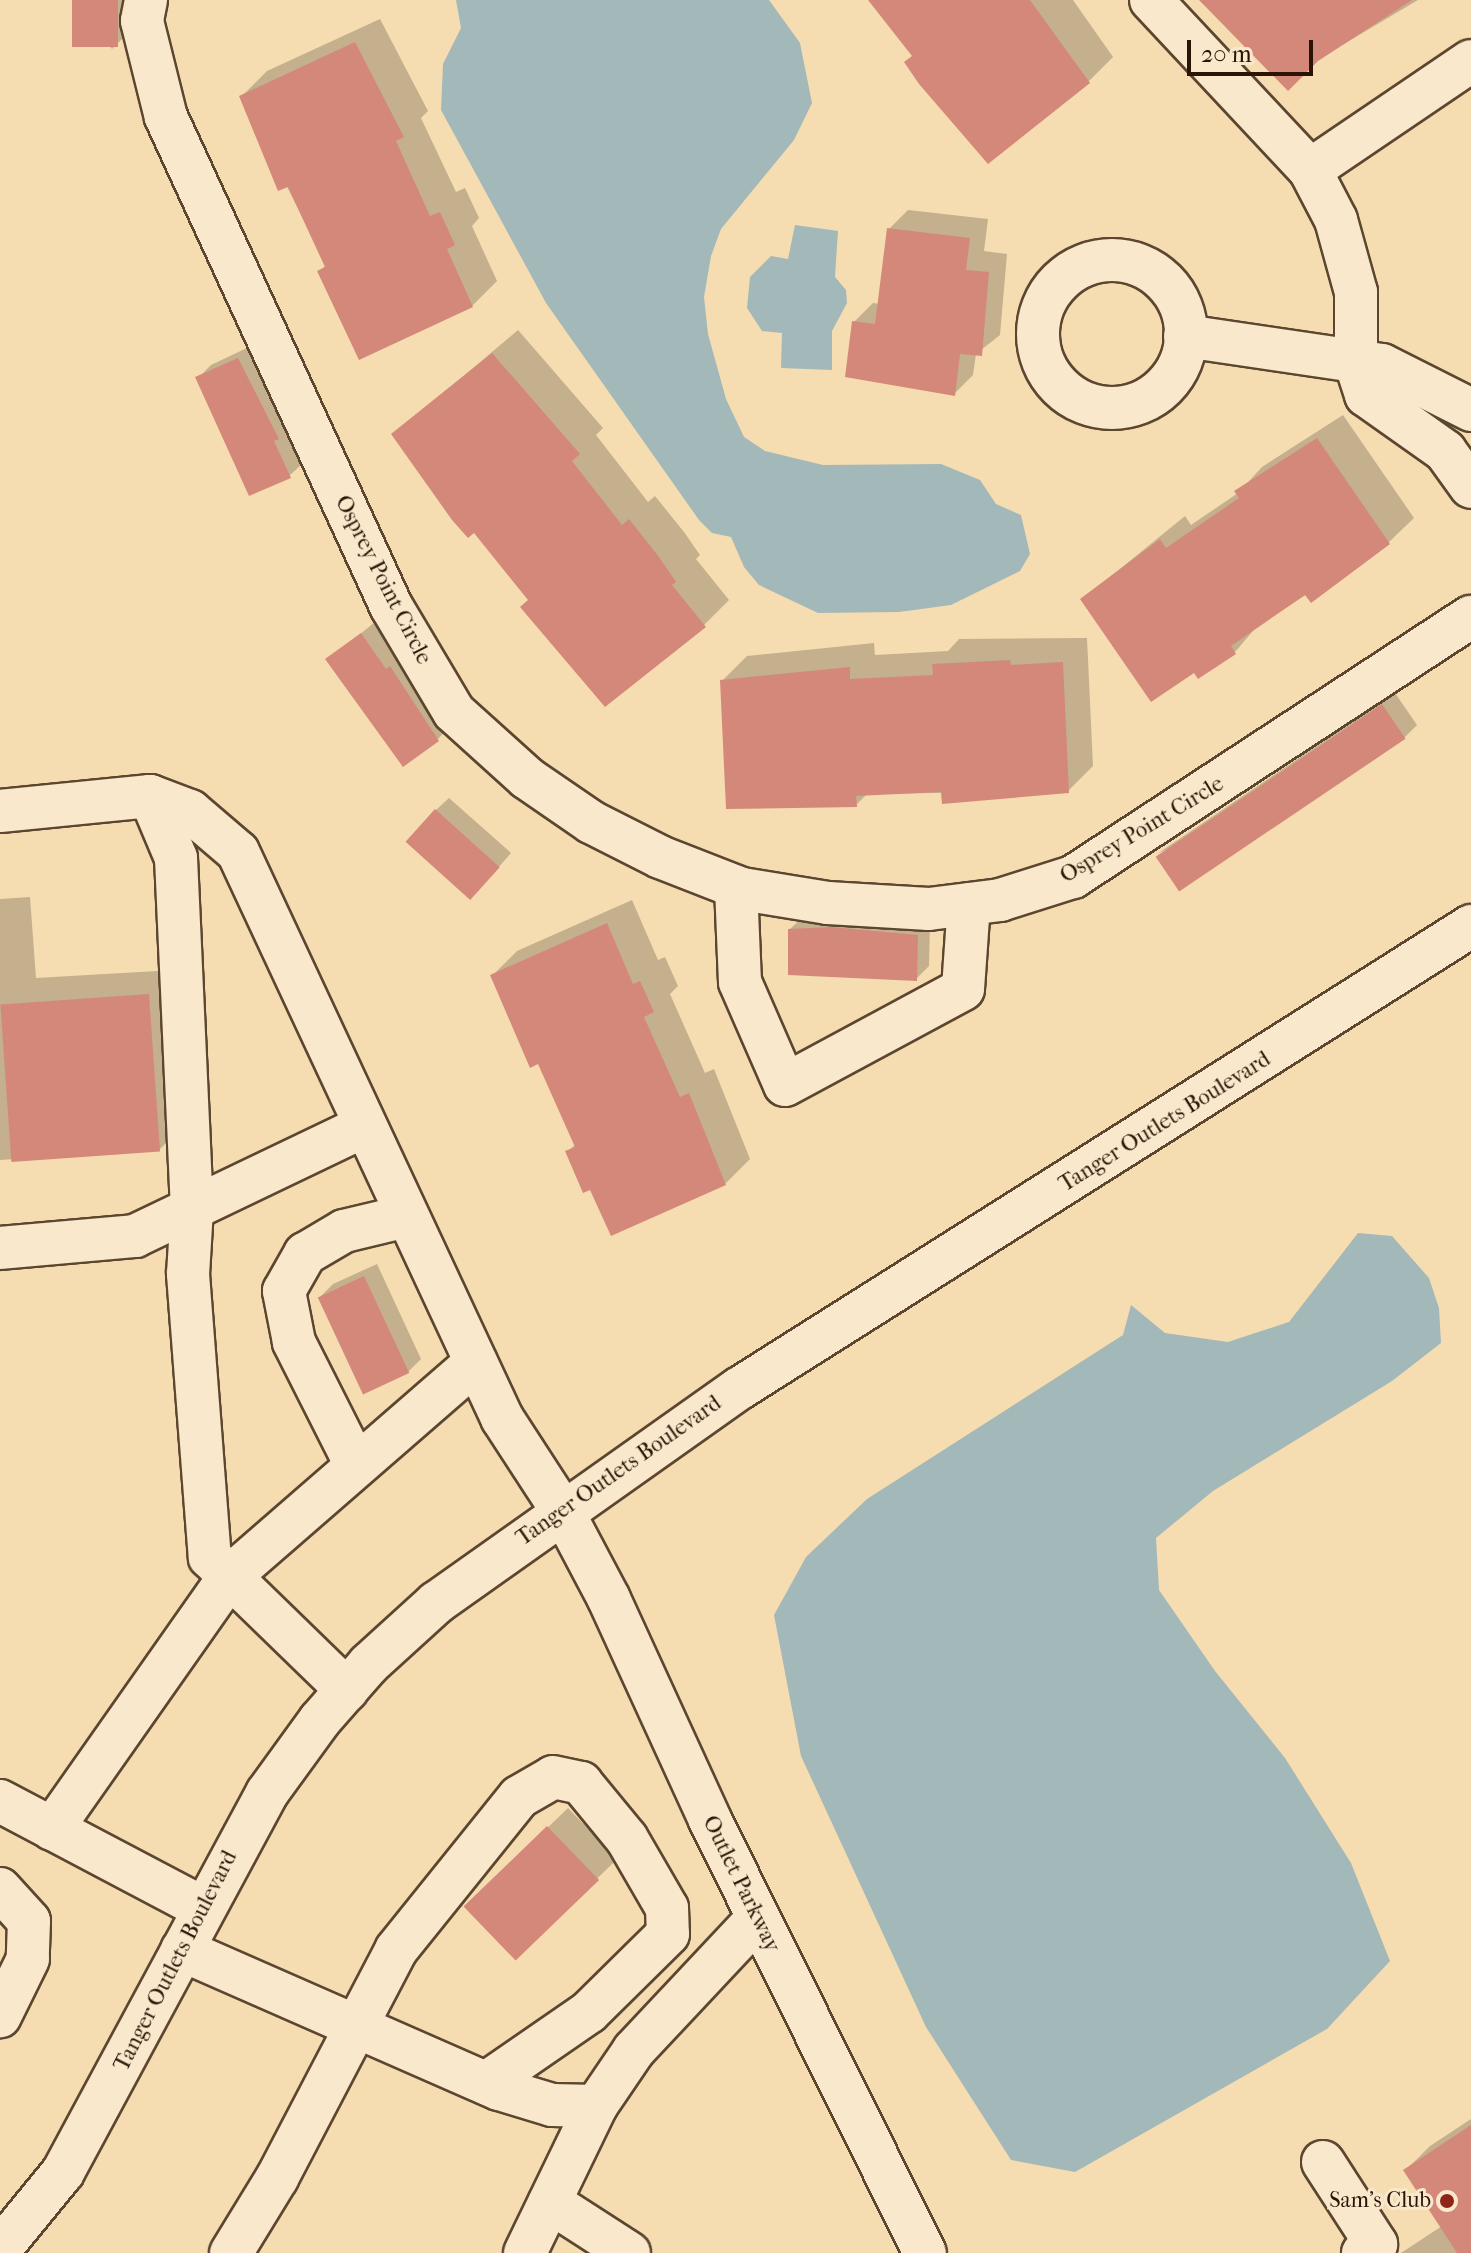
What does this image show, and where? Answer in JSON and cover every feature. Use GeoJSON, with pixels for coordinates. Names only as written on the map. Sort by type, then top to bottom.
{"type":"FeatureCollection","features":[{"type":"Feature","properties":{"kind":"street","name":"Osprey Point Circle"},"geometry":{"type":"LineString","coordinates":[[146,0],[142,21],[166,117],[391,606],[454,712],[527,778],[591,822],[660,857],[736,887],[828,903],[929,909],[1000,900],[1073,877],[1471,617]]}},
{"type":"Feature","properties":{"kind":"street"},"geometry":{"type":"LineString","coordinates":[[1151,0],[1310,170],[1336,220],[1356,292],[1356,364],[1366,395],[1458,443],[1471,487]]}},
{"type":"Feature","properties":{"kind":"street"},"geometry":{"type":"LineString","coordinates":[[1310,170],[1471,61]]}},
{"type":"Feature","properties":{"kind":"street"},"geometry":{"type":"LineString","coordinates":[[1185,336],[1356,364],[1382,365],[1471,410]]}},
{"type":"Feature","properties":{"kind":"street"},"geometry":{"type":"LineString","coordinates":[[0,811],[150,796],[176,858],[192,1209],[188,1274],[210,1557],[347,1690]]}},
{"type":"Feature","properties":{"kind":"street","name":"Outlet Parkway"},"geometry":{"type":"LineString","coordinates":[[150,796],[190,811],[238,852],[502,1418],[563,1512],[758,1918],[925,2253]]}},
{"type":"Feature","properties":{"kind":"street"},"geometry":{"type":"LineString","coordinates":[[736,887],[740,982],[785,1085],[963,989],[969,904]]}},
{"type":"Feature","properties":{"kind":"street","name":"Tanger Outlets Boulevard"},"geometry":{"type":"LineString","coordinates":[[0,2249],[63,2172],[267,1793],[347,1690],[436,1603],[740,1388],[1471,926]]}},
{"type":"Feature","properties":{"kind":"street"},"geometry":{"type":"LineString","coordinates":[[0,1248],[135,1236],[365,1126]]}},
{"type":"Feature","properties":{"kind":"street"},"geometry":{"type":"LineString","coordinates":[[356,1465],[294,1342],[284,1291],[305,1254],[344,1231],[407,1216]]}},
{"type":"Feature","properties":{"kind":"street"},"geometry":{"type":"LineString","coordinates":[[52,1829],[229,1577],[476,1362]]}},
{"type":"Feature","properties":{"kind":"street"},"geometry":{"type":"LineString","coordinates":[[231,2253],[277,2178],[352,2027],[396,1950],[482,1839],[519,1797],[553,1777],[581,1783],[648,1874],[667,1908],[668,1934],[589,2012],[486,2083]]}},
{"type":"Feature","properties":{"kind":"street"},"geometry":{"type":"LineString","coordinates":[[0,1801],[203,1908]]}},
{"type":"Feature","properties":{"kind":"street"},"geometry":{"type":"LineString","coordinates":[[0,1889],[29,1921],[28,1959],[0,2016]]}},
{"type":"Feature","properties":{"kind":"street"},"geometry":{"type":"LineString","coordinates":[[525,2253],[596,2106],[634,2050],[758,1918]]}},
{"type":"Feature","properties":{"kind":"street"},"geometry":{"type":"LineString","coordinates":[[182,1950],[352,2027],[486,2083],[552,2105],[596,2106]]}},
{"type":"Feature","properties":{"kind":"street"},"geometry":{"type":"LineString","coordinates":[[1323,2162],[1376,2244],[1363,2253]]}},
{"type":"Feature","properties":{"kind":"street"},"geometry":{"type":"LineString","coordinates":[[550,2202],[629,2253]]}},
{"type":"Feature","properties":{"kind":"shaded area"},"geometry":{"type":"Polygon","coordinates":[[[456,0],[769,0],[800,43],[812,103],[794,140],[721,229],[711,256],[704,297],[708,334],[726,399],[744,437],[765,451],[823,465],[941,464],[980,480],[996,504],[1021,515],[1030,554],[1020,571],[951,605],[899,612],[818,613],[759,585],[744,567],[731,537],[712,533],[699,520],[546,303],[441,110],[443,64],[461,28],[456,0]]]}},
{"type":"Feature","properties":{"kind":"shaded area"},"geometry":{"type":"Polygon","coordinates":[[[795,225],[838,231],[835,277],[846,290],[847,303],[832,331],[832,370],[781,368],[782,333],[762,331],[747,308],[750,277],[771,256],[788,259],[795,225]]]}},
{"type":"Feature","properties":{"kind":"shaded area"},"geometry":{"type":"Polygon","coordinates":[[[1358,1233],[1392,1236],[1429,1278],[1439,1308],[1441,1343],[1392,1381],[1213,1491],[1156,1538],[1159,1590],[1215,1671],[1285,1758],[1351,1863],[1390,1961],[1327,2029],[1075,2172],[1011,2160],[926,2027],[801,1756],[774,1615],[806,1557],[867,1499],[1123,1335],[1131,1305],[1165,1333],[1228,1342],[1289,1322],[1358,1233]]]}},
{"type":"Feature","properties":{"kind":"building"},"geometry":{"type":"Polygon","coordinates":[[[72,0],[118,0],[118,47],[72,47],[72,0]]]}},
{"type":"Feature","properties":{"kind":"building"},"geometry":{"type":"Polygon","coordinates":[[[868,0],[1030,0],[1090,83],[988,164],[919,84],[904,62],[912,56],[868,0]]]}},
{"type":"Feature","properties":{"kind":"building"},"geometry":{"type":"Polygon","coordinates":[[[1199,0],[1412,0],[1318,61],[1288,91],[1199,0]]]}},
{"type":"Feature","properties":{"kind":"building"},"geometry":{"type":"Polygon","coordinates":[[[355,42],[404,137],[396,141],[430,216],[440,212],[455,245],[447,249],[473,307],[359,360],[317,271],[325,267],[288,187],[278,191],[239,96],[355,42]]]}},
{"type":"Feature","properties":{"kind":"building"},"geometry":{"type":"Polygon","coordinates":[[[887,228],[970,238],[966,270],[989,272],[982,356],[960,354],[955,396],[845,377],[852,321],[875,324],[887,228]]]}},
{"type":"Feature","properties":{"kind":"building"},"geometry":{"type":"Polygon","coordinates":[[[492,353],[580,454],[572,461],[622,525],[629,519],[676,582],[672,585],[706,627],[605,707],[520,607],[528,600],[474,533],[468,538],[452,520],[391,434],[492,353]]]}},
{"type":"Feature","properties":{"kind":"building"},"geometry":{"type":"Polygon","coordinates":[[[238,358],[279,439],[274,441],[291,478],[249,496],[195,377],[238,358]]]}},
{"type":"Feature","properties":{"kind":"building"},"geometry":{"type":"Polygon","coordinates":[[[1317,438],[1390,544],[1311,603],[1305,595],[1231,646],[1236,654],[1198,679],[1194,673],[1151,702],[1080,599],[1160,539],[1166,548],[1239,498],[1234,491],[1317,438]]]}},
{"type":"Feature","properties":{"kind":"building"},"geometry":{"type":"Polygon","coordinates":[[[361,633],[386,669],[390,666],[439,741],[403,767],[325,659],[361,633]]]}},
{"type":"Feature","properties":{"kind":"building"},"geometry":{"type":"Polygon","coordinates":[[[1010,660],[1011,665],[1063,662],[1069,793],[942,804],[941,792],[856,796],[857,807],[726,809],[720,680],[850,667],[850,679],[933,675],[932,664],[1010,660]]]}},
{"type":"Feature","properties":{"kind":"building"},"geometry":{"type":"Polygon","coordinates":[[[1382,704],[1405,739],[1179,891],[1156,857],[1382,704]]]}},
{"type":"Feature","properties":{"kind":"building"},"geometry":{"type":"Polygon","coordinates":[[[435,809],[500,867],[470,900],[406,842],[435,809]]]}},
{"type":"Feature","properties":{"kind":"building"},"geometry":{"type":"Polygon","coordinates":[[[607,923],[633,984],[640,981],[654,1012],[644,1017],[680,1097],[689,1093],[726,1185],[611,1236],[590,1190],[583,1193],[565,1151],[575,1147],[538,1064],[530,1068],[490,975],[607,923]]]}},
{"type":"Feature","properties":{"kind":"building"},"geometry":{"type":"Polygon","coordinates":[[[831,927],[918,935],[917,981],[788,975],[788,929],[831,927]]]}},
{"type":"Feature","properties":{"kind":"building"},"geometry":{"type":"Polygon","coordinates":[[[149,994],[160,1152],[11,1162],[0,1004],[149,994]]]}},
{"type":"Feature","properties":{"kind":"building"},"geometry":{"type":"Polygon","coordinates":[[[364,1276],[409,1373],[363,1395],[318,1298],[364,1276]]]}},
{"type":"Feature","properties":{"kind":"building"},"geometry":{"type":"Polygon","coordinates":[[[547,1826],[599,1880],[516,1961],[464,1907],[547,1826]]]}},
{"type":"Feature","properties":{"kind":"building","name":"Sam's Club"},"geometry":{"type":"Polygon","coordinates":[[[1471,2125],[1471,2253],[1457,2253],[1403,2170],[1471,2125]]]}},
{"type":"Feature","properties":{"kind":"place","name":"Sam's Club"},"geometry":{"type":"Point","coordinates":[1447,2201]}}]}
